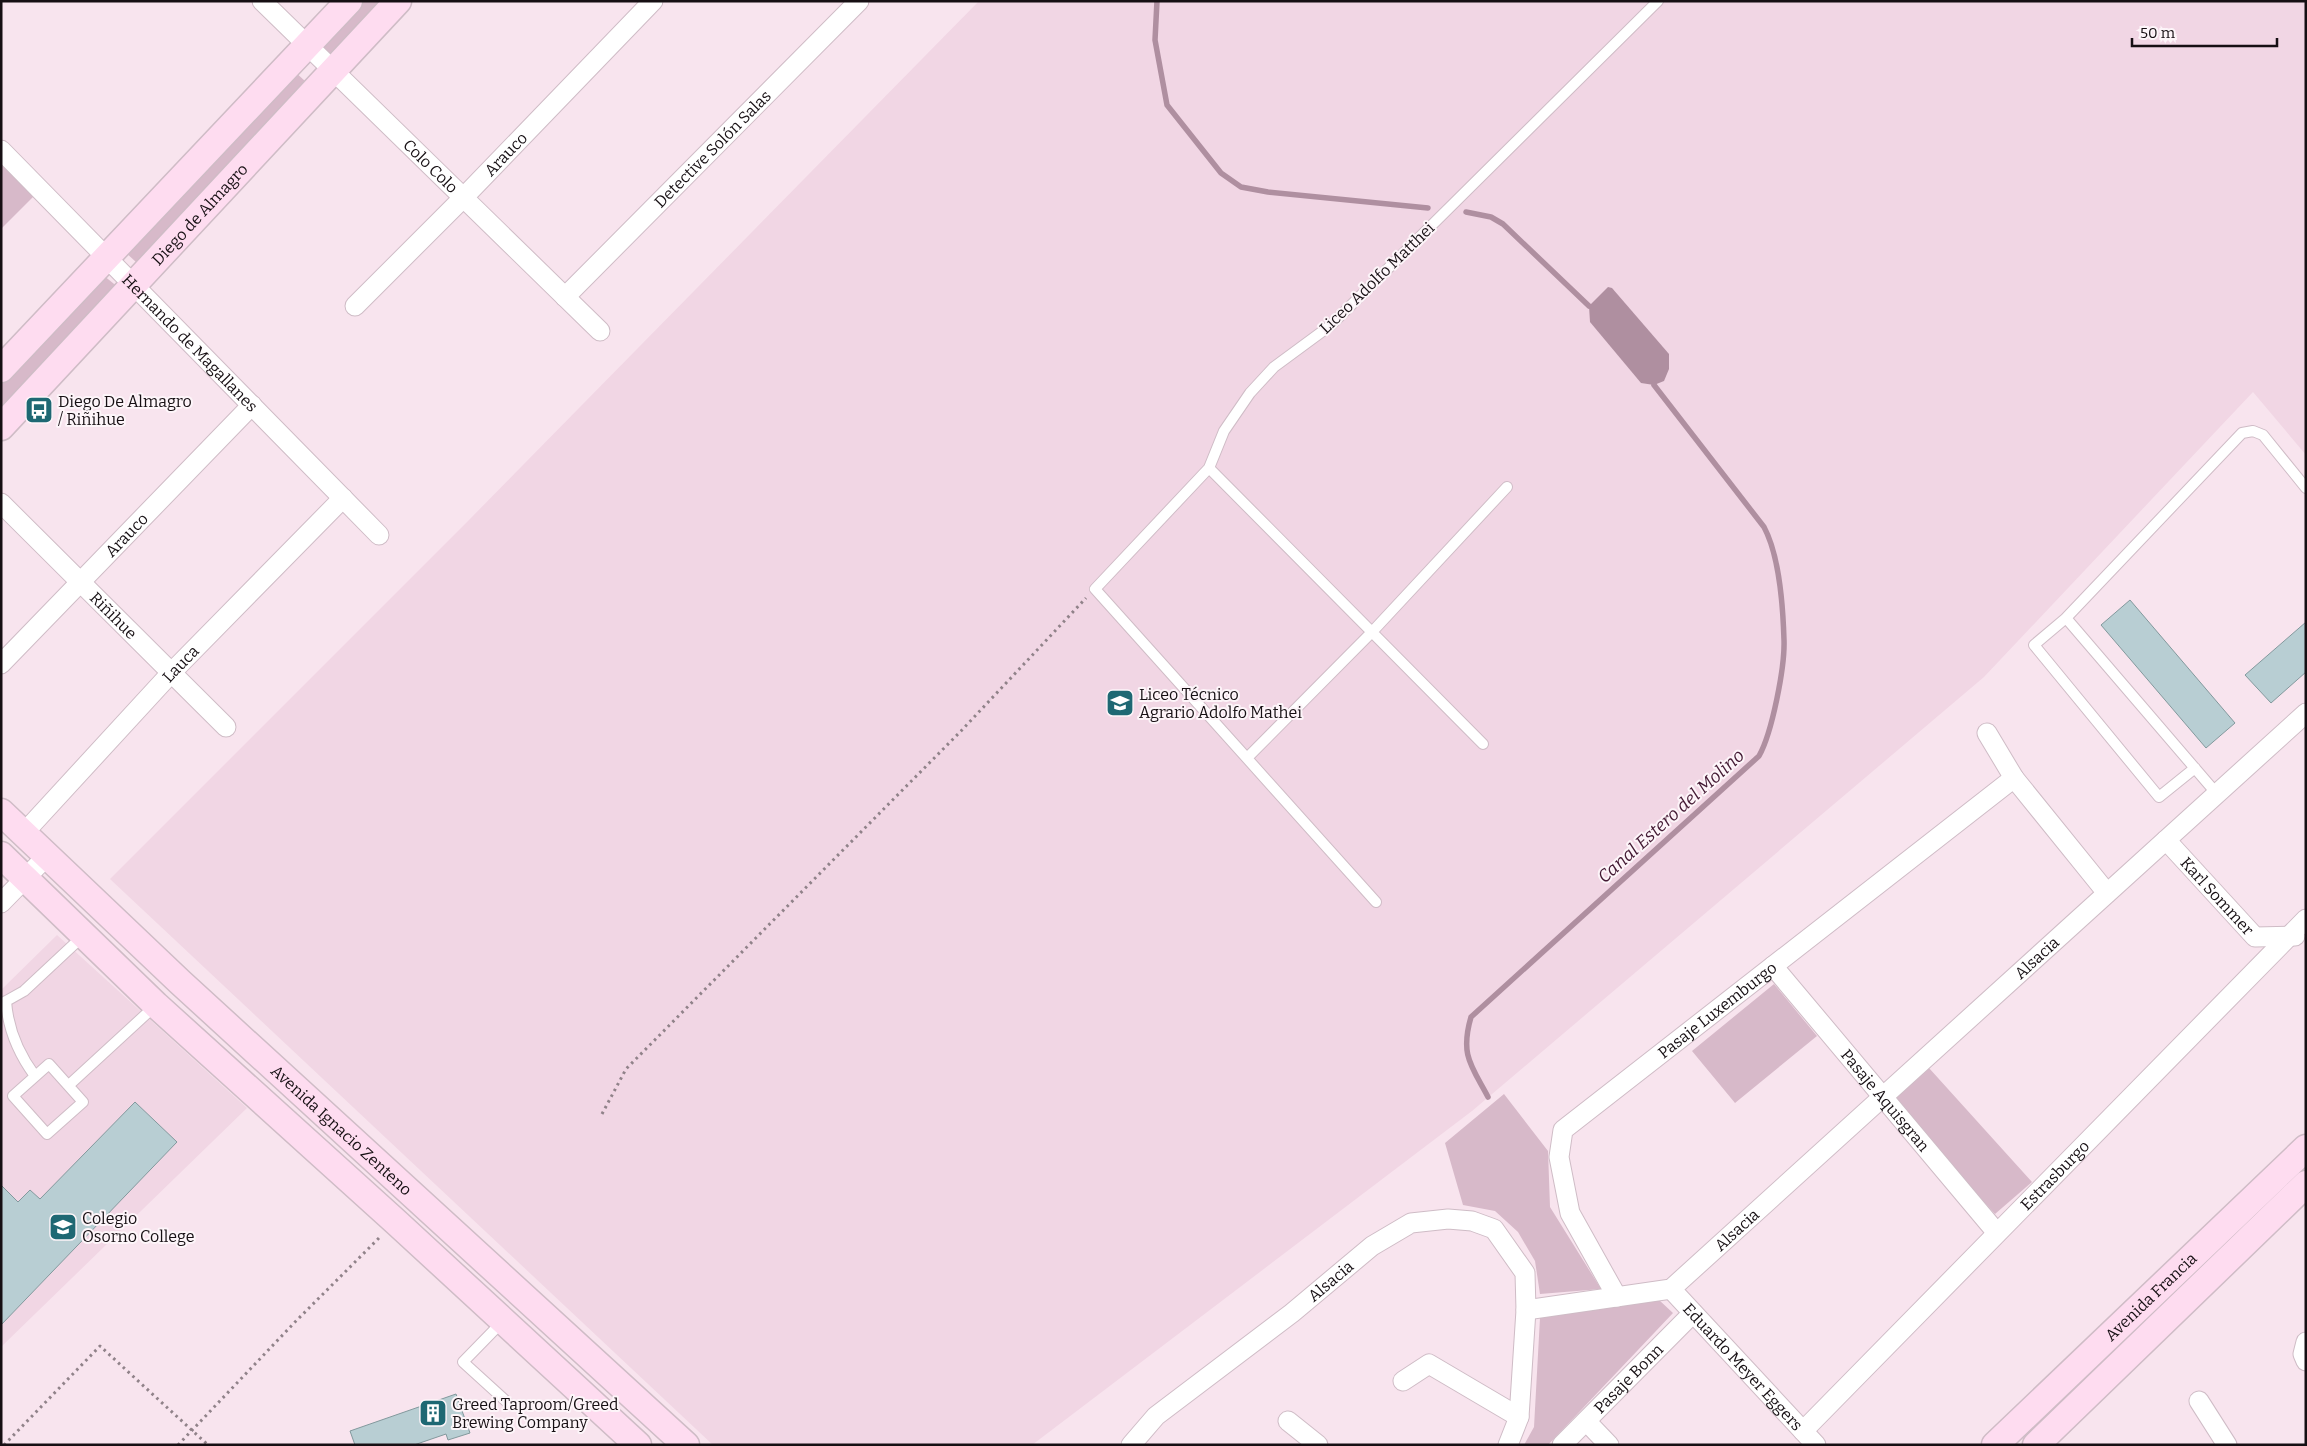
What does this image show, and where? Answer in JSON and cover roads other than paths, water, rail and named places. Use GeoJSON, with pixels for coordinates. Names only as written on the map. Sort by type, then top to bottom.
{"type":"FeatureCollection","features":[{"type":"Feature","properties":{"kind":"main road"},"geometry":{"type":"LineString","coordinates":[[1,369],[349,1]]}},
{"type":"Feature","properties":{"kind":"main road","name":"Diego de Almagro"},"geometry":{"type":"LineString","coordinates":[[1,426],[398,1]]}},
{"type":"Feature","properties":{"kind":"main road"},"geometry":{"type":"LineString","coordinates":[[246,110],[274,134]]}},
{"type":"Feature","properties":{"kind":"main road","name":"Avenida Ignacio Zenteno"},"geometry":{"type":"LineString","coordinates":[[1,812],[180,982],[686,1445]]}},
{"type":"Feature","properties":{"kind":"main road","name":"Avenida Ignacio Zenteno"},"geometry":{"type":"LineString","coordinates":[[1,855],[85,934],[156,1005],[396,1222],[638,1445]]}},
{"type":"Feature","properties":{"kind":"main road"},"geometry":{"type":"LineString","coordinates":[[156,1005],[180,982]]}},
{"type":"Feature","properties":{"kind":"main road","name":"Avenida Francia"},"geometry":{"type":"LineString","coordinates":[[1995,1445],[2306,1148]]}},
{"type":"Feature","properties":{"kind":"main road","name":"Avenida Francia"},"geometry":{"type":"LineString","coordinates":[[2036,1445],[2306,1184]]}},
{"type":"Feature","properties":{"kind":"main road"},"geometry":{"type":"LineString","coordinates":[[396,1222],[417,1199]]}},
{"type":"Feature","properties":{"kind":"street","name":"Colo Colo"},"geometry":{"type":"LineString","coordinates":[[262,1],[600,331]]}},
{"type":"Feature","properties":{"kind":"street","name":"Arauco"},"geometry":{"type":"LineString","coordinates":[[355,306],[463,198],[654,1]]}},
{"type":"Feature","properties":{"kind":"street","name":"Detective Solón Salas"},"geometry":{"type":"LineString","coordinates":[[565,297],[859,1]]}},
{"type":"Feature","properties":{"kind":"street","name":"Hernando de Magallanes"},"geometry":{"type":"LineString","coordinates":[[1,150],[379,535]]}},
{"type":"Feature","properties":{"kind":"street","name":"Arauco"},"geometry":{"type":"LineString","coordinates":[[1,664],[252,405]]}},
{"type":"Feature","properties":{"kind":"street","name":"Lauca"},"geometry":{"type":"LineString","coordinates":[[23,834],[171,673],[343,498]]}},
{"type":"Feature","properties":{"kind":"street","name":"Riñihue"},"geometry":{"type":"LineString","coordinates":[[1,503],[226,727]]}},
{"type":"Feature","properties":{"kind":"street","name":"Alsacia"},"geometry":{"type":"LineString","coordinates":[[1671,1289],[2306,713]]}},
{"type":"Feature","properties":{"kind":"street"},"geometry":{"type":"LineString","coordinates":[[1986,733],[2014,778],[2107,893]]}},
{"type":"Feature","properties":{"kind":"street","name":"Pasaje Luxemburgo"},"geometry":{"type":"LineString","coordinates":[[1617,1297],[1570,1214],[1559,1157],[1563,1130],[2014,778]]}},
{"type":"Feature","properties":{"kind":"street","name":"Karl Sommer"},"geometry":{"type":"LineString","coordinates":[[2166,840],[2255,937],[2297,936]]}},
{"type":"Feature","properties":{"kind":"street"},"geometry":{"type":"LineString","coordinates":[[1,903],[47,856]]}},
{"type":"Feature","properties":{"kind":"street","name":"Estrasburgo"},"geometry":{"type":"LineString","coordinates":[[1810,1438],[1997,1234],[2297,936],[2306,918]]}},
{"type":"Feature","properties":{"kind":"street","name":"Pasaje Aquisgran"},"geometry":{"type":"LineString","coordinates":[[1773,966],[1997,1234]]}},
{"type":"Feature","properties":{"kind":"street","name":"Alsacia"},"geometry":{"type":"LineString","coordinates":[[1131,1445],[1156,1416],[1292,1313],[1372,1246],[1411,1223],[1448,1219],[1472,1221],[1494,1229],[1525,1273],[1526,1310],[1519,1417],[1508,1445]]}},
{"type":"Feature","properties":{"kind":"street"},"geometry":{"type":"LineString","coordinates":[[1526,1310],[1671,1289]]}},
{"type":"Feature","properties":{"kind":"street","name":"Eduardo Meyer Eggers"},"geometry":{"type":"LineString","coordinates":[[1671,1289],[1810,1438]]}},
{"type":"Feature","properties":{"kind":"street","name":"Pasaje Bonn"},"geometry":{"type":"LineString","coordinates":[[1562,1445],[1693,1312]]}},
{"type":"Feature","properties":{"kind":"street"},"geometry":{"type":"LineString","coordinates":[[2306,1342],[2303,1354],[2306,1361]]}},
{"type":"Feature","properties":{"kind":"street"},"geometry":{"type":"LineString","coordinates":[[1403,1381],[1430,1364],[1519,1417]]}},
{"type":"Feature","properties":{"kind":"street"},"geometry":{"type":"LineString","coordinates":[[2199,1401],[2227,1445]]}},
{"type":"Feature","properties":{"kind":"street"},"geometry":{"type":"LineString","coordinates":[[1288,1421],[1318,1445]]}},
{"type":"Feature","properties":{"kind":"street"},"geometry":{"type":"LineString","coordinates":[[1586,1421],[1609,1445]]}},
{"type":"Feature","properties":{"kind":"lane","name":"Liceo Adolfo Matthei"},"geometry":{"type":"LineString","coordinates":[[1247,758],[1096,589],[1209,468],[1224,431],[1250,393],[1274,367],[1331,325],[1658,1]]}},
{"type":"Feature","properties":{"kind":"lane"},"geometry":{"type":"LineString","coordinates":[[2195,768],[2160,797],[2034,645],[2066,618],[2242,433],[2253,431],[2264,435],[2306,488]]}},
{"type":"Feature","properties":{"kind":"lane"},"geometry":{"type":"LineString","coordinates":[[1209,468],[1483,744]]}},
{"type":"Feature","properties":{"kind":"lane"},"geometry":{"type":"LineString","coordinates":[[1376,902],[1247,758],[1372,632],[1507,487]]}},
{"type":"Feature","properties":{"kind":"lane"},"geometry":{"type":"LineString","coordinates":[[2066,618],[2217,794]]}},
{"type":"Feature","properties":{"kind":"lane"},"geometry":{"type":"LineString","coordinates":[[35,1076],[24,1061],[7,1024],[3,1003],[24,991],[85,934]]}},
{"type":"Feature","properties":{"kind":"lane"},"geometry":{"type":"LineString","coordinates":[[69,1085],[156,1005]]}},
{"type":"Feature","properties":{"kind":"lane"},"geometry":{"type":"LineString","coordinates":[[49,1064],[83,1102],[48,1134],[13,1096],[35,1076],[49,1064]]}},
{"type":"Feature","properties":{"kind":"lane"},"geometry":{"type":"LineString","coordinates":[[504,1321],[463,1362],[507,1402]]}},
{"type":"Feature","properties":{"kind":"waterway","name":"Canal Estero del Molino"},"geometry":{"type":"LineString","coordinates":[[1157,1],[1155,40],[1167,105],[1221,173],[1241,187],[1268,192],[1428,208]]}},
{"type":"Feature","properties":{"kind":"waterway","name":"Canal Estero del Molino"},"geometry":{"type":"LineString","coordinates":[[1466,212],[1491,217],[1503,224],[1589,306]]}},
{"type":"Feature","properties":{"kind":"waterway","name":"Canal Estero del Molino"},"geometry":{"type":"LineString","coordinates":[[1488,1097],[1472,1068],[1467,1051],[1471,1017],[1759,756],[1769,732],[1777,700],[1784,652],[1783,612],[1777,566],[1769,539],[1764,527],[1654,385]]}},
{"type":"Feature","properties":{"kind":"place","name":"Diego De Almagro / Riñihue"},"geometry":{"type":"Point","coordinates":[39,410]}},
{"type":"Feature","properties":{"kind":"place","name":"Liceo Técnico Agrario Adolfo Mathei"},"geometry":{"type":"Point","coordinates":[1120,703]}},
{"type":"Feature","properties":{"kind":"place","name":"Colegio Osorno College"},"geometry":{"type":"Point","coordinates":[63,1227]}},
{"type":"Feature","properties":{"kind":"place","name":"Greed Taproom/Greed Brewing Company"},"geometry":{"type":"Point","coordinates":[433,1413]}}]}
